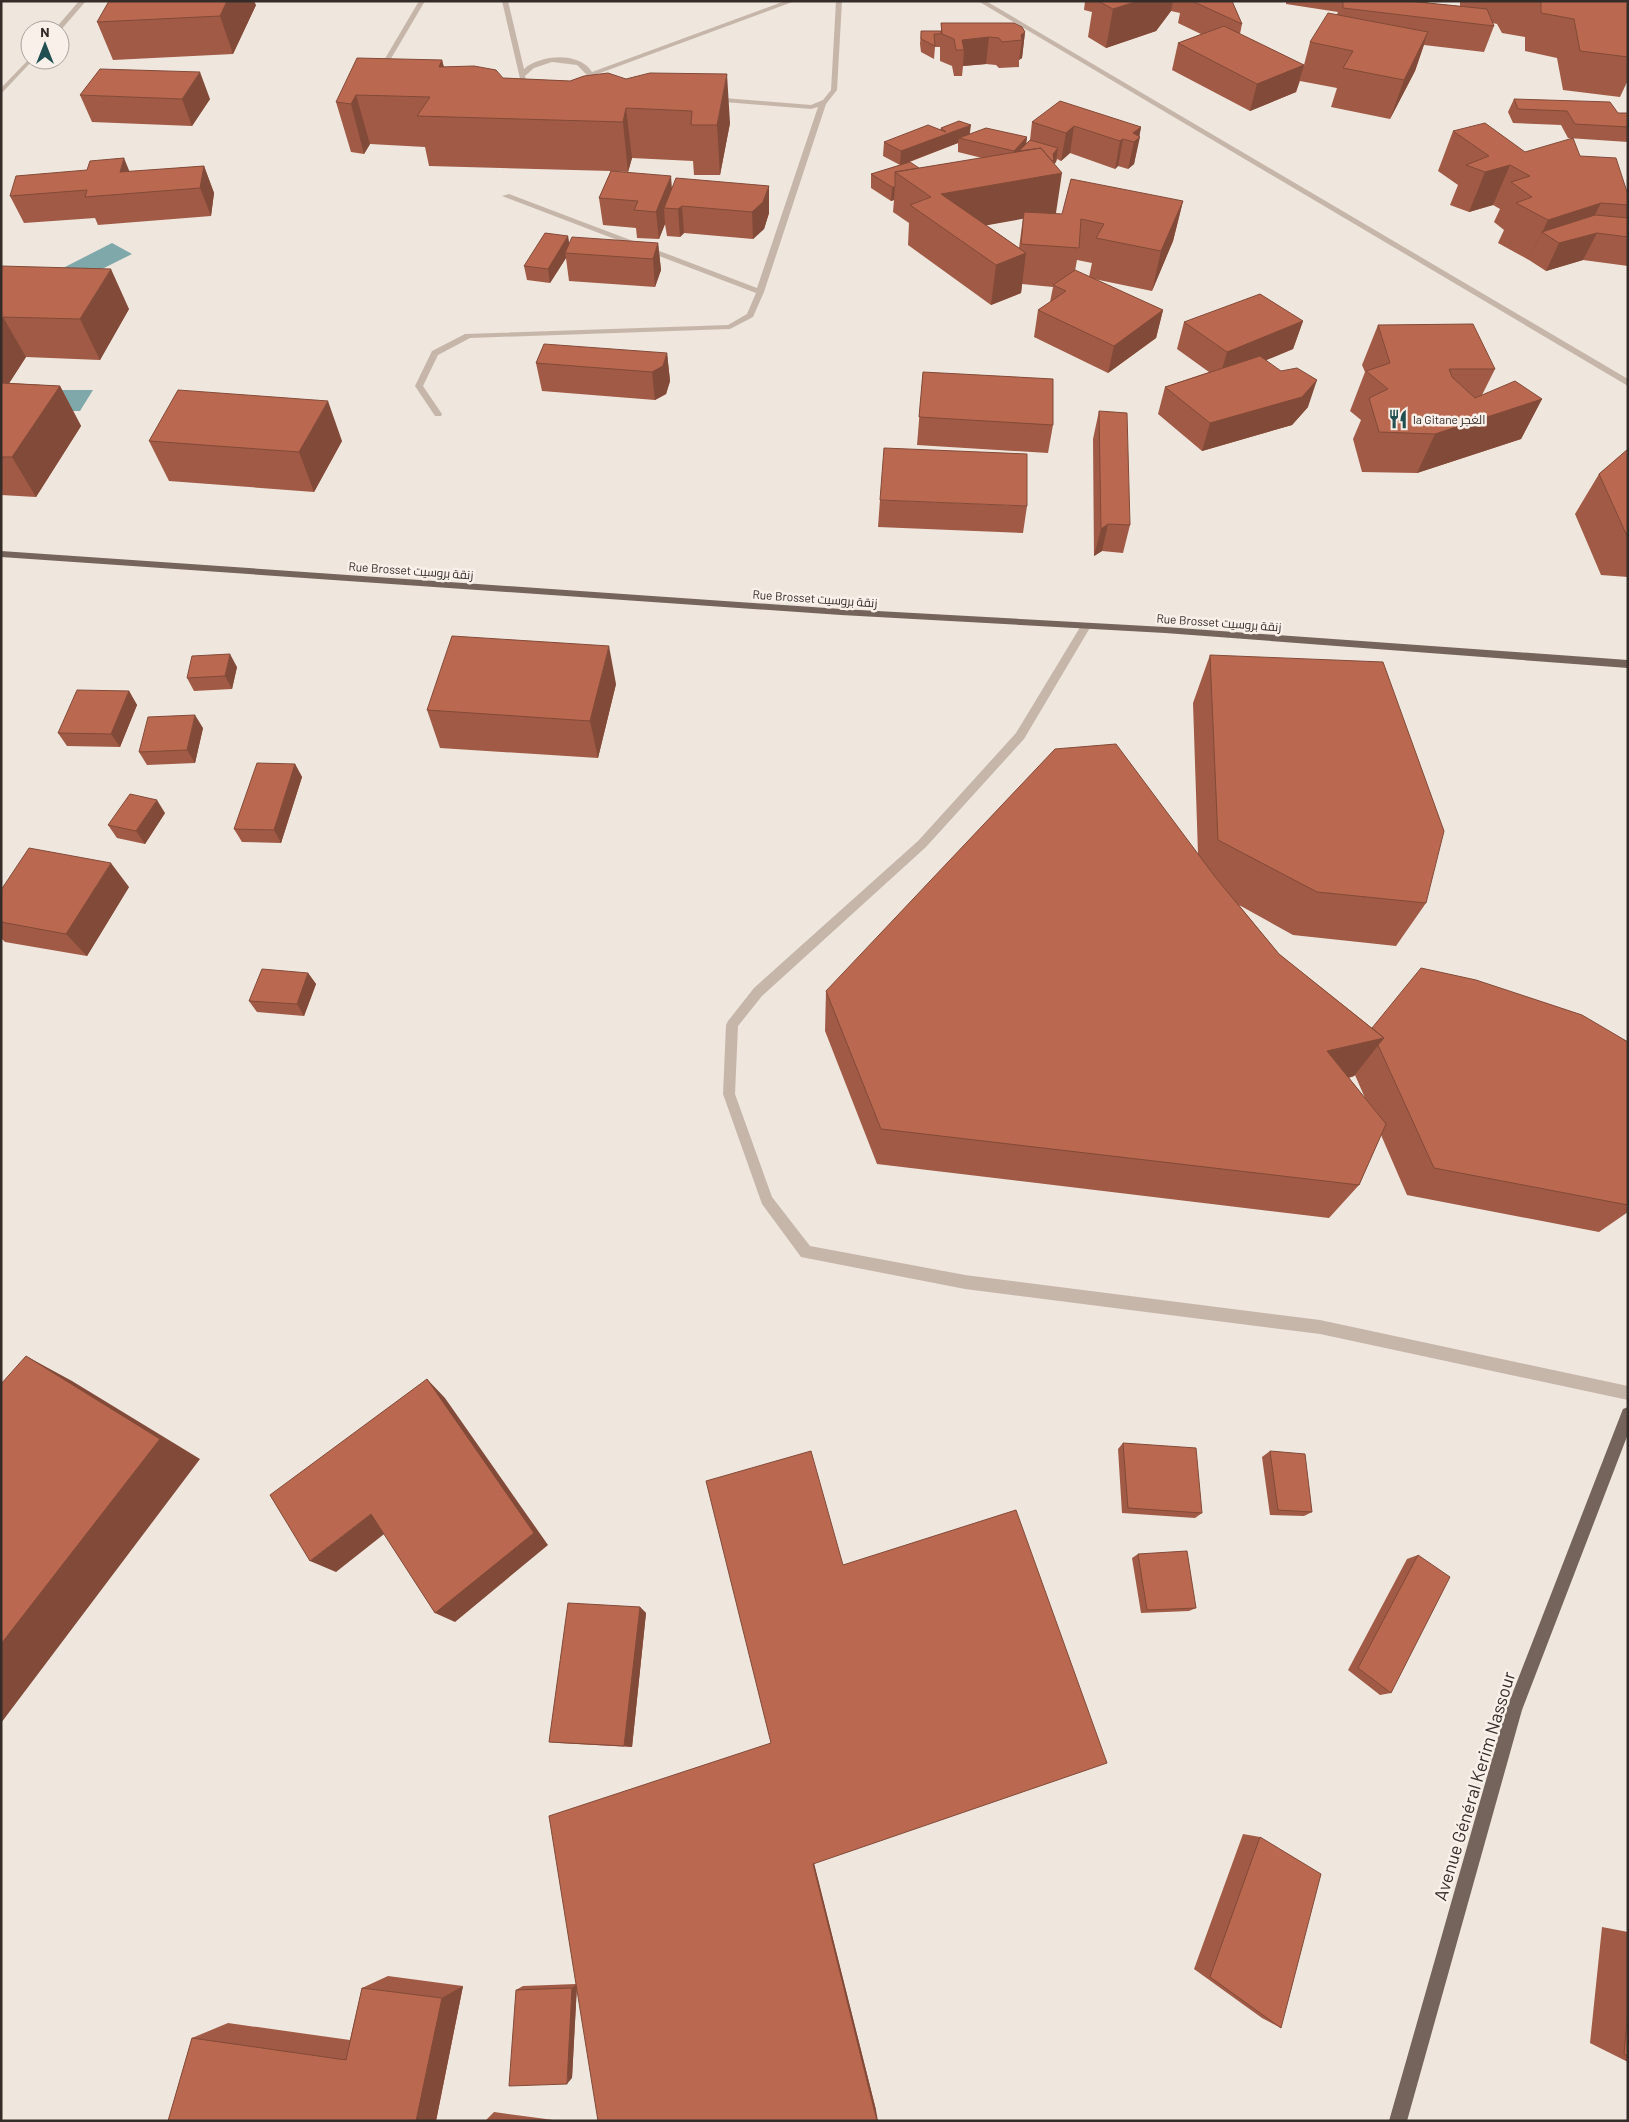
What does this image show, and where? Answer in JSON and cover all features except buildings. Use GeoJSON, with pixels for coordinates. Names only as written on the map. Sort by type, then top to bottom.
{"type":"FeatureCollection","features":[{"type":"Feature","properties":{"kind":"main road","name":"Rue Brosset زنقة بروسيت"},"geometry":{"type":"LineString","coordinates":[[1,554],[1627,664]]}},
{"type":"Feature","properties":{"kind":"main road","name":"Avenue Général Kerim Nassour"},"geometry":{"type":"LineString","coordinates":[[1398,2121],[1514,1710],[1628,1414]]}},
{"type":"Feature","properties":{"kind":"street"},"geometry":{"type":"LineString","coordinates":[[66,20],[83,1]]}},
{"type":"Feature","properties":{"kind":"street"},"geometry":{"type":"LineString","coordinates":[[391,78],[386,71],[386,62],[422,1]]}},
{"type":"Feature","properties":{"kind":"street"},"geometry":{"type":"LineString","coordinates":[[505,1],[524,83],[533,88]]}},
{"type":"Feature","properties":{"kind":"street"},"geometry":{"type":"LineString","coordinates":[[514,88],[561,91],[575,88],[586,82],[590,75],[792,1]]}},
{"type":"Feature","properties":{"kind":"street"},"geometry":{"type":"LineString","coordinates":[[701,98],[811,107],[823,104],[830,98],[834,90],[839,1]]}},
{"type":"Feature","properties":{"kind":"street"},"geometry":{"type":"LineString","coordinates":[[981,1],[1628,383]]}},
{"type":"Feature","properties":{"kind":"street"},"geometry":{"type":"LineString","coordinates":[[522,76],[527,69],[537,63],[552,60],[579,63],[588,68],[590,75]]}},
{"type":"Feature","properties":{"kind":"street"},"geometry":{"type":"LineString","coordinates":[[1,92],[21,70]]}},
{"type":"Feature","properties":{"kind":"street"},"geometry":{"type":"LineString","coordinates":[[575,88],[585,89]]}},
{"type":"Feature","properties":{"kind":"street"},"geometry":{"type":"LineString","coordinates":[[438,414],[419,386],[435,353],[468,336],[730,327],[750,315],[760,292],[823,104]]}},
{"type":"Feature","properties":{"kind":"street"},"geometry":{"type":"LineString","coordinates":[[506,196],[760,292]]}},
{"type":"Feature","properties":{"kind":"street"},"geometry":{"type":"LineString","coordinates":[[1086,626],[1020,736],[922,844],[758,992],[732,1025],[729,1094],[767,1200],[806,1252],[965,1282],[1320,1327],[1628,1393]]}},
{"type":"Feature","properties":{"kind":"water"},"geometry":{"type":"Polygon","coordinates":[[[112,243],[132,254],[80,280],[61,269],[112,243]]]}},
{"type":"Feature","properties":{"kind":"water"},"geometry":{"type":"Polygon","coordinates":[[[24,390],[93,390],[80,411],[15,411],[24,390]]]}},
{"type":"Feature","properties":{"kind":"place","name":"la Gitane الغجر"},"geometry":{"type":"Point","coordinates":[1398,419]}}]}
